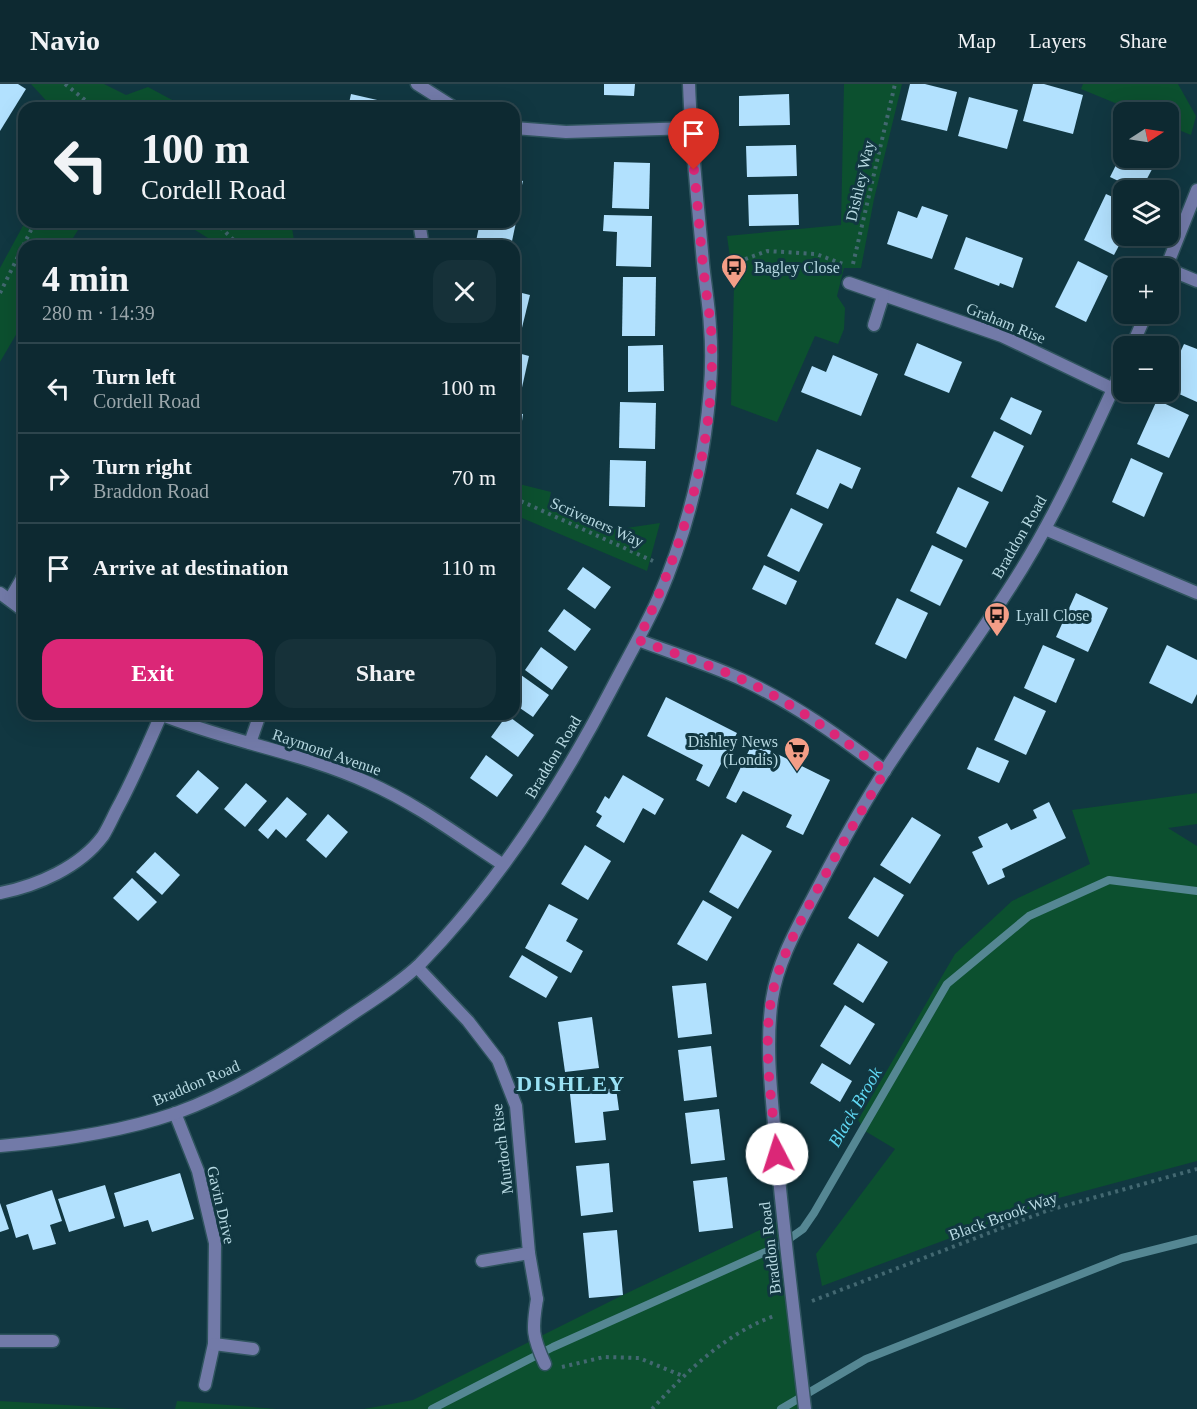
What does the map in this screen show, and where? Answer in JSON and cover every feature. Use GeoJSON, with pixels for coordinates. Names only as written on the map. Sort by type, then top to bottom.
{"type":"FeatureCollection","features":[{"type":"Feature","properties":{"kind":"street"},"geometry":{"type":"LineString","coordinates":[[417,84],[444,102]]}},
{"type":"Feature","properties":{"kind":"street","name":"Braddon Road"},"geometry":{"type":"LineString","coordinates":[[0,1146],[79,1137],[175,1113],[226,1091],[269,1068],[336,1025],[417,967],[457,924],[558,786],[638,640],[681,539],[697,482],[710,392],[711,330],[704,274],[689,84]]}},
{"type":"Feature","properties":{"kind":"street"},"geometry":{"type":"LineString","coordinates":[[520,129],[566,132],[691,128]]}},
{"type":"Feature","properties":{"kind":"street"},"geometry":{"type":"LineString","coordinates":[[1171,258],[1197,190]]}},
{"type":"Feature","properties":{"kind":"street"},"geometry":{"type":"LineString","coordinates":[[1179,273],[1197,281]]}},
{"type":"Feature","properties":{"kind":"street","name":"Graham Rise"},"geometry":{"type":"LineString","coordinates":[[849,283],[1002,336],[1113,389]]}},
{"type":"Feature","properties":{"kind":"street"},"geometry":{"type":"LineString","coordinates":[[874,325],[883,296]]}},
{"type":"Feature","properties":{"kind":"street","name":"Braddon Road"},"geometry":{"type":"LineString","coordinates":[[805,1409],[783,1219],[769,1066],[772,995],[779,970],[793,935],[842,843],[885,771],[1004,596],[1045,529],[1085,452],[1113,389]]}},
{"type":"Feature","properties":{"kind":"street"},"geometry":{"type":"LineString","coordinates":[[1045,529],[1197,593]]}},
{"type":"Feature","properties":{"kind":"street"},"geometry":{"type":"LineString","coordinates":[[18,582],[5,596],[18,606]]}},
{"type":"Feature","properties":{"kind":"street"},"geometry":{"type":"LineString","coordinates":[[638,640],[740,679],[782,700],[840,737],[885,771]]}},
{"type":"Feature","properties":{"kind":"street"},"geometry":{"type":"LineString","coordinates":[[0,893],[21,889],[53,874],[79,859],[103,836],[158,720]]}},
{"type":"Feature","properties":{"kind":"street","name":"Raymond Avenue"},"geometry":{"type":"LineString","coordinates":[[179,720],[317,763],[369,782],[411,803],[502,864]]}},
{"type":"Feature","properties":{"kind":"street"},"geometry":{"type":"LineString","coordinates":[[250,743],[258,720]]}},
{"type":"Feature","properties":{"kind":"street","name":"Murdoch Rise"},"geometry":{"type":"LineString","coordinates":[[417,967],[468,1021],[498,1060],[516,1106],[529,1253],[537,1299],[532,1326],[535,1343],[545,1364]]}},
{"type":"Feature","properties":{"kind":"street","name":"Gavin Drive"},"geometry":{"type":"LineString","coordinates":[[175,1113],[198,1171],[215,1243],[214,1344],[206,1385]]}},
{"type":"Feature","properties":{"kind":"street"},"geometry":{"type":"LineString","coordinates":[[482,1261],[529,1253]]}},
{"type":"Feature","properties":{"kind":"street"},"geometry":{"type":"LineString","coordinates":[[0,1341],[53,1341]]}},
{"type":"Feature","properties":{"kind":"street"},"geometry":{"type":"LineString","coordinates":[[214,1344],[253,1349]]}},
{"type":"Feature","properties":{"kind":"path"},"geometry":{"type":"LineString","coordinates":[[65,84],[88,102]]}},
{"type":"Feature","properties":{"kind":"path","name":"Dishley Way"},"geometry":{"type":"LineString","coordinates":[[704,274],[767,251],[816,254],[852,268],[895,84]]}},
{"type":"Feature","properties":{"kind":"path"},"geometry":{"type":"LineString","coordinates":[[221,228],[234,240]]}},
{"type":"Feature","properties":{"kind":"path"},"geometry":{"type":"LineString","coordinates":[[0,293],[18,256]]}},
{"type":"Feature","properties":{"kind":"path","name":"Scriveners Way"},"geometry":{"type":"LineString","coordinates":[[520,501],[670,568]]}},
{"type":"Feature","properties":{"kind":"path","name":"Black Brook Way"},"geometry":{"type":"LineString","coordinates":[[822,1298],[1046,1211],[1197,1169]]}},
{"type":"Feature","properties":{"kind":"path"},"geometry":{"type":"LineString","coordinates":[[652,1409],[683,1376],[715,1350],[751,1325],[773,1317]]}},
{"type":"Feature","properties":{"kind":"path"},"geometry":{"type":"LineString","coordinates":[[545,1364],[554,1369],[604,1357],[639,1358],[683,1376]]}},
{"type":"Feature","properties":{"kind":"green space"},"geometry":{"type":"Polygon","coordinates":[[[31,84],[104,84],[126,95],[148,87],[176,102],[48,102],[31,84]]]}},
{"type":"Feature","properties":{"kind":"green space"},"geometry":{"type":"Polygon","coordinates":[[[844,84],[902,84],[874,199],[861,268],[844,268],[837,296],[845,308],[844,329],[838,344],[815,336],[777,422],[731,405],[734,286],[727,236],[841,225],[844,84]]]}},
{"type":"Feature","properties":{"kind":"green space"},"geometry":{"type":"Polygon","coordinates":[[[1083,84],[1178,84],[1196,116],[1191,135],[1179,130],[1179,102],[1113,102],[1081,89],[1083,84]]]}},
{"type":"Feature","properties":{"kind":"green space"},"geometry":{"type":"Polygon","coordinates":[[[22,228],[79,228],[72,240],[18,240],[18,331],[0,362],[0,268],[22,228]]]}},
{"type":"Feature","properties":{"kind":"green space"},"geometry":{"type":"Polygon","coordinates":[[[192,228],[292,228],[294,240],[211,240],[192,228]]]}},
{"type":"Feature","properties":{"kind":"green space"},"geometry":{"type":"Polygon","coordinates":[[[520,484],[551,492],[548,506],[604,529],[660,523],[647,571],[520,517],[520,484]]]}},
{"type":"Feature","properties":{"kind":"green space"},"geometry":{"type":"Polygon","coordinates":[[[1197,793],[1197,824],[1168,828],[1197,846],[1197,1161],[1055,1199],[822,1286],[816,1254],[895,1149],[865,1131],[858,1120],[955,954],[1012,901],[1090,864],[1072,810],[1197,793]]]}},
{"type":"Feature","properties":{"kind":"green space"},"geometry":{"type":"Polygon","coordinates":[[[783,1219],[805,1409],[364,1409],[413,1400],[623,1295],[783,1219]]]}},
{"type":"Feature","properties":{"kind":"green space"},"geometry":{"type":"Polygon","coordinates":[[[0,1401],[129,1409],[0,1409],[0,1401]]]}},
{"type":"Feature","properties":{"kind":"green space"},"geometry":{"type":"Polygon","coordinates":[[[177,1401],[277,1409],[175,1409],[177,1401]]]}},
{"type":"Feature","properties":{"kind":"building"},"geometry":{"type":"Polygon","coordinates":[[[0,84],[18,84],[26,89],[0,131],[0,84]]]}},
{"type":"Feature","properties":{"kind":"building"},"geometry":{"type":"Polygon","coordinates":[[[604,84],[635,84],[634,96],[604,95],[604,84]]]}},
{"type":"Feature","properties":{"kind":"building"},"geometry":{"type":"Polygon","coordinates":[[[910,84],[925,84],[957,92],[947,131],[901,120],[910,84]]]}},
{"type":"Feature","properties":{"kind":"building"},"geometry":{"type":"Polygon","coordinates":[[[1033,84],[1044,84],[1083,95],[1073,134],[1023,121],[1033,84]]]}},
{"type":"Feature","properties":{"kind":"building"},"geometry":{"type":"Polygon","coordinates":[[[351,94],[386,102],[349,102],[351,94]]]}},
{"type":"Feature","properties":{"kind":"building"},"geometry":{"type":"Polygon","coordinates":[[[789,94],[790,125],[739,126],[739,96],[789,94]]]}},
{"type":"Feature","properties":{"kind":"building"},"geometry":{"type":"Polygon","coordinates":[[[969,97],[1018,110],[1007,149],[958,136],[969,97]]]}},
{"type":"Feature","properties":{"kind":"building"},"geometry":{"type":"Polygon","coordinates":[[[796,145],[797,176],[747,177],[746,146],[796,145]]]}},
{"type":"Feature","properties":{"kind":"building"},"geometry":{"type":"Polygon","coordinates":[[[614,162],[650,163],[649,209],[612,208],[614,162]]]}},
{"type":"Feature","properties":{"kind":"building"},"geometry":{"type":"Polygon","coordinates":[[[1114,168],[1153,168],[1146,180],[1116,180],[1110,177],[1114,168]]]}},
{"type":"Feature","properties":{"kind":"building"},"geometry":{"type":"Polygon","coordinates":[[[798,194],[799,225],[749,226],[748,195],[798,194]]]}},
{"type":"Feature","properties":{"kind":"building"},"geometry":{"type":"Polygon","coordinates":[[[1106,194],[1113,197],[1113,246],[1119,246],[1114,255],[1084,240],[1106,194]]]}},
{"type":"Feature","properties":{"kind":"building"},"geometry":{"type":"Polygon","coordinates":[[[922,206],[948,215],[932,259],[887,244],[898,211],[917,218],[922,206]]]}},
{"type":"Feature","properties":{"kind":"building"},"geometry":{"type":"Polygon","coordinates":[[[604,215],[652,216],[651,267],[616,266],[617,232],[603,231],[604,215]]]}},
{"type":"Feature","properties":{"kind":"building"},"geometry":{"type":"Polygon","coordinates":[[[479,228],[515,228],[512,240],[476,240],[479,228]]]}},
{"type":"Feature","properties":{"kind":"building"},"geometry":{"type":"Polygon","coordinates":[[[966,237],[1023,258],[1013,288],[1000,283],[999,286],[954,269],[966,237]]]}},
{"type":"Feature","properties":{"kind":"building"},"geometry":{"type":"Polygon","coordinates":[[[1078,261],[1108,276],[1086,322],[1055,307],[1078,261]]]}},
{"type":"Feature","properties":{"kind":"building"},"geometry":{"type":"Polygon","coordinates":[[[623,277],[656,277],[655,336],[622,336],[623,277]]]}},
{"type":"Feature","properties":{"kind":"building"},"geometry":{"type":"Polygon","coordinates":[[[520,292],[530,295],[520,336],[520,292]]]}},
{"type":"Feature","properties":{"kind":"building"},"geometry":{"type":"Polygon","coordinates":[[[917,343],[962,362],[949,393],[904,375],[917,343]]]}},
{"type":"Feature","properties":{"kind":"building"},"geometry":{"type":"Polygon","coordinates":[[[1184,344],[1197,349],[1197,402],[1179,394],[1179,355],[1184,344]]]}},
{"type":"Feature","properties":{"kind":"building"},"geometry":{"type":"Polygon","coordinates":[[[663,345],[664,391],[628,392],[628,346],[663,345]]]}},
{"type":"Feature","properties":{"kind":"building"},"geometry":{"type":"Polygon","coordinates":[[[520,354],[529,356],[520,396],[520,354]]]}},
{"type":"Feature","properties":{"kind":"building"},"geometry":{"type":"Polygon","coordinates":[[[833,355],[878,374],[861,416],[801,392],[812,366],[826,372],[833,355]]]}},
{"type":"Feature","properties":{"kind":"building"},"geometry":{"type":"Polygon","coordinates":[[[1011,397],[1042,411],[1031,435],[1000,419],[1011,397]]]}},
{"type":"Feature","properties":{"kind":"building"},"geometry":{"type":"Polygon","coordinates":[[[620,402],[656,403],[655,449],[619,448],[620,402]]]}},
{"type":"Feature","properties":{"kind":"building"},"geometry":{"type":"Polygon","coordinates":[[[1156,402],[1161,402],[1189,415],[1169,458],[1137,444],[1156,402]]]}},
{"type":"Feature","properties":{"kind":"building"},"geometry":{"type":"Polygon","coordinates":[[[520,414],[523,414],[520,435],[520,414]]]}},
{"type":"Feature","properties":{"kind":"building"},"geometry":{"type":"Polygon","coordinates":[[[994,431],[1024,446],[1002,492],[971,477],[994,431]]]}},
{"type":"Feature","properties":{"kind":"building"},"geometry":{"type":"Polygon","coordinates":[[[817,449],[861,468],[852,489],[840,483],[828,509],[796,494],[817,449]]]}},
{"type":"Feature","properties":{"kind":"building"},"geometry":{"type":"Polygon","coordinates":[[[1131,458],[1163,473],[1144,517],[1112,502],[1131,458]]]}},
{"type":"Feature","properties":{"kind":"building"},"geometry":{"type":"Polygon","coordinates":[[[610,460],[646,461],[645,507],[609,506],[610,460]]]}},
{"type":"Feature","properties":{"kind":"building"},"geometry":{"type":"Polygon","coordinates":[[[958,487],[989,502],[966,548],[936,533],[958,487]]]}},
{"type":"Feature","properties":{"kind":"building"},"geometry":{"type":"Polygon","coordinates":[[[791,508],[823,524],[799,572],[767,556],[791,508]]]}},
{"type":"Feature","properties":{"kind":"building"},"geometry":{"type":"Polygon","coordinates":[[[932,545],[963,560],[940,606],[910,591],[932,545]]]}},
{"type":"Feature","properties":{"kind":"building"},"geometry":{"type":"Polygon","coordinates":[[[764,565],[797,581],[786,605],[752,589],[764,565]]]}},
{"type":"Feature","properties":{"kind":"building"},"geometry":{"type":"Polygon","coordinates":[[[583,567],[611,587],[595,609],[567,589],[583,567]]]}},
{"type":"Feature","properties":{"kind":"building"},"geometry":{"type":"Polygon","coordinates":[[[1076,593],[1108,608],[1088,652],[1056,637],[1076,593]]]}},
{"type":"Feature","properties":{"kind":"building"},"geometry":{"type":"Polygon","coordinates":[[[897,598],[928,613],[906,659],[875,644],[897,598]]]}},
{"type":"Feature","properties":{"kind":"building"},"geometry":{"type":"Polygon","coordinates":[[[564,609],[591,629],[575,651],[548,631],[564,609]]]}},
{"type":"Feature","properties":{"kind":"building"},"geometry":{"type":"Polygon","coordinates":[[[1043,645],[1075,659],[1056,703],[1024,688],[1043,645]]]}},
{"type":"Feature","properties":{"kind":"building"},"geometry":{"type":"Polygon","coordinates":[[[1167,645],[1197,660],[1197,694],[1192,704],[1149,683],[1167,645]]]}},
{"type":"Feature","properties":{"kind":"building"},"geometry":{"type":"Polygon","coordinates":[[[541,647],[568,667],[552,690],[525,670],[541,647]]]}},
{"type":"Feature","properties":{"kind":"building"},"geometry":{"type":"Polygon","coordinates":[[[520,676],[549,695],[533,717],[520,708],[520,676]]]}},
{"type":"Feature","properties":{"kind":"building"},"geometry":{"type":"Polygon","coordinates":[[[1014,696],[1046,711],[1026,755],[994,740],[1014,696]]]}},
{"type":"Feature","properties":{"kind":"building"},"geometry":{"type":"Polygon","coordinates":[[[666,697],[737,733],[709,787],[696,780],[703,765],[647,736],[666,697]]]}},
{"type":"Feature","properties":{"kind":"building"},"geometry":{"type":"Polygon","coordinates":[[[503,720],[514,720],[534,735],[518,757],[491,737],[503,720]]]}},
{"type":"Feature","properties":{"kind":"building"},"geometry":{"type":"Polygon","coordinates":[[[753,742],[830,780],[803,835],[786,827],[792,815],[743,791],[736,803],[726,798],[753,742]]]}},
{"type":"Feature","properties":{"kind":"building"},"geometry":{"type":"Polygon","coordinates":[[[977,747],[1009,761],[999,783],[967,769],[977,747]]]}},
{"type":"Feature","properties":{"kind":"building"},"geometry":{"type":"Polygon","coordinates":[[[486,755],[513,775],[497,797],[470,778],[486,755]]]}},
{"type":"Feature","properties":{"kind":"building"},"geometry":{"type":"Polygon","coordinates":[[[198,770],[219,788],[197,814],[176,796],[198,770]]]}},
{"type":"Feature","properties":{"kind":"building"},"geometry":{"type":"Polygon","coordinates":[[[623,775],[664,799],[655,815],[643,808],[624,843],[596,826],[602,816],[596,812],[605,796],[609,799],[623,775]]]}},
{"type":"Feature","properties":{"kind":"building"},"geometry":{"type":"Polygon","coordinates":[[[246,783],[267,801],[245,827],[224,809],[246,783]]]}},
{"type":"Feature","properties":{"kind":"building"},"geometry":{"type":"Polygon","coordinates":[[[287,797],[307,814],[286,838],[276,829],[268,839],[258,830],[287,797]]]}},
{"type":"Feature","properties":{"kind":"building"},"geometry":{"type":"Polygon","coordinates":[[[1049,802],[1066,838],[1002,869],[1005,877],[988,885],[972,852],[983,847],[978,837],[1007,823],[1011,830],[1037,818],[1033,810],[1049,802]]]}},
{"type":"Feature","properties":{"kind":"building"},"geometry":{"type":"Polygon","coordinates":[[[328,814],[348,832],[326,858],[306,840],[328,814]]]}},
{"type":"Feature","properties":{"kind":"building"},"geometry":{"type":"Polygon","coordinates":[[[912,817],[941,835],[910,884],[880,865],[912,817]]]}},
{"type":"Feature","properties":{"kind":"building"},"geometry":{"type":"Polygon","coordinates":[[[742,834],[772,851],[738,909],[709,892],[742,834]]]}},
{"type":"Feature","properties":{"kind":"building"},"geometry":{"type":"Polygon","coordinates":[[[585,845],[611,861],[588,900],[561,884],[585,845]]]}},
{"type":"Feature","properties":{"kind":"building"},"geometry":{"type":"Polygon","coordinates":[[[155,852],[180,875],[162,895],[136,872],[155,852]]]}},
{"type":"Feature","properties":{"kind":"building"},"geometry":{"type":"Polygon","coordinates":[[[874,877],[904,895],[878,937],[848,918],[874,877]]]}},
{"type":"Feature","properties":{"kind":"building"},"geometry":{"type":"Polygon","coordinates":[[[132,878],[157,902],[138,921],[113,898],[132,878]]]}},
{"type":"Feature","properties":{"kind":"building"},"geometry":{"type":"Polygon","coordinates":[[[703,900],[732,917],[707,961],[677,944],[703,900]]]}},
{"type":"Feature","properties":{"kind":"building"},"geometry":{"type":"Polygon","coordinates":[[[549,904],[578,919],[566,941],[583,951],[571,973],[525,948],[549,904]]]}},
{"type":"Feature","properties":{"kind":"building"},"geometry":{"type":"Polygon","coordinates":[[[858,943],[888,962],[863,1003],[833,984],[858,943]]]}},
{"type":"Feature","properties":{"kind":"building"},"geometry":{"type":"Polygon","coordinates":[[[522,955],[558,977],[546,998],[509,977],[522,955]]]}},
{"type":"Feature","properties":{"kind":"building"},"geometry":{"type":"Polygon","coordinates":[[[706,983],[712,1034],[678,1038],[672,986],[706,983]]]}},
{"type":"Feature","properties":{"kind":"building"},"geometry":{"type":"Polygon","coordinates":[[[845,1005],[875,1024],[850,1065],[820,1046],[845,1005]]]}},
{"type":"Feature","properties":{"kind":"building"},"geometry":{"type":"Polygon","coordinates":[[[592,1017],[599,1068],[565,1072],[558,1022],[592,1017]]]}},
{"type":"Feature","properties":{"kind":"building"},"geometry":{"type":"Polygon","coordinates":[[[711,1046],[717,1097],[684,1101],[678,1050],[711,1046]]]}},
{"type":"Feature","properties":{"kind":"building"},"geometry":{"type":"Polygon","coordinates":[[[822,1063],[852,1081],[840,1102],[810,1083],[822,1063]]]}},
{"type":"Feature","properties":{"kind":"building"},"geometry":{"type":"Polygon","coordinates":[[[616,1088],[619,1110],[603,1112],[606,1140],[575,1143],[570,1094],[616,1088]]]}},
{"type":"Feature","properties":{"kind":"building"},"geometry":{"type":"Polygon","coordinates":[[[719,1109],[725,1160],[691,1164],[685,1113],[719,1109]]]}},
{"type":"Feature","properties":{"kind":"building"},"geometry":{"type":"Polygon","coordinates":[[[609,1163],[613,1212],[581,1216],[576,1166],[609,1163]]]}},
{"type":"Feature","properties":{"kind":"building"},"geometry":{"type":"Polygon","coordinates":[[[180,1173],[194,1219],[152,1232],[148,1220],[124,1227],[114,1193],[180,1173]]]}},
{"type":"Feature","properties":{"kind":"building"},"geometry":{"type":"Polygon","coordinates":[[[727,1177],[733,1228],[699,1232],[693,1181],[727,1177]]]}},
{"type":"Feature","properties":{"kind":"building"},"geometry":{"type":"Polygon","coordinates":[[[105,1185],[115,1218],[69,1232],[58,1199],[105,1185]]]}},
{"type":"Feature","properties":{"kind":"building"},"geometry":{"type":"Polygon","coordinates":[[[52,1190],[62,1221],[50,1225],[56,1244],[33,1250],[28,1234],[16,1238],[6,1205],[52,1190]]]}},
{"type":"Feature","properties":{"kind":"building"},"geometry":{"type":"Polygon","coordinates":[[[0,1203],[9,1229],[0,1232],[0,1203]]]}},
{"type":"Feature","properties":{"kind":"building"},"geometry":{"type":"Polygon","coordinates":[[[617,1230],[623,1295],[589,1298],[583,1233],[617,1230]]]}},
{"type":"Feature","properties":{"kind":"waterway","name":"Black Brook"},"geometry":{"type":"LineString","coordinates":[[432,1409],[553,1347],[779,1246],[803,1229],[947,984],[1029,916],[1109,880],[1197,891]]}},
{"type":"Feature","properties":{"kind":"waterway","name":"Black Brook"},"geometry":{"type":"LineString","coordinates":[[781,1409],[866,1359],[1122,1258],[1197,1239]]}},
{"type":"Feature","properties":{"kind":"place","name":"Bagley Close"},"geometry":{"type":"Point","coordinates":[734,290]}},
{"type":"Feature","properties":{"kind":"place","name":"Lyall Close"},"geometry":{"type":"Point","coordinates":[997,638]}},
{"type":"Feature","properties":{"kind":"place","name":"Dishley News (Londis)"},"geometry":{"type":"Point","coordinates":[797,773]}},
{"type":"Feature","properties":{"kind":"district","name":"DISHLEY"},"geometry":{"type":"Point","coordinates":[571,1083]}},
{"type":"Feature","properties":{"kind":"route"},"geometry":{"type":"LineString","coordinates":[[694,170],[711,330],[710,392],[705,435],[697,482],[681,539],[658,599],[638,640],[740,679],[782,700],[840,737],[885,771],[842,843],[793,935],[779,970],[772,995],[769,1027],[769,1066],[777,1154]]}}]}
